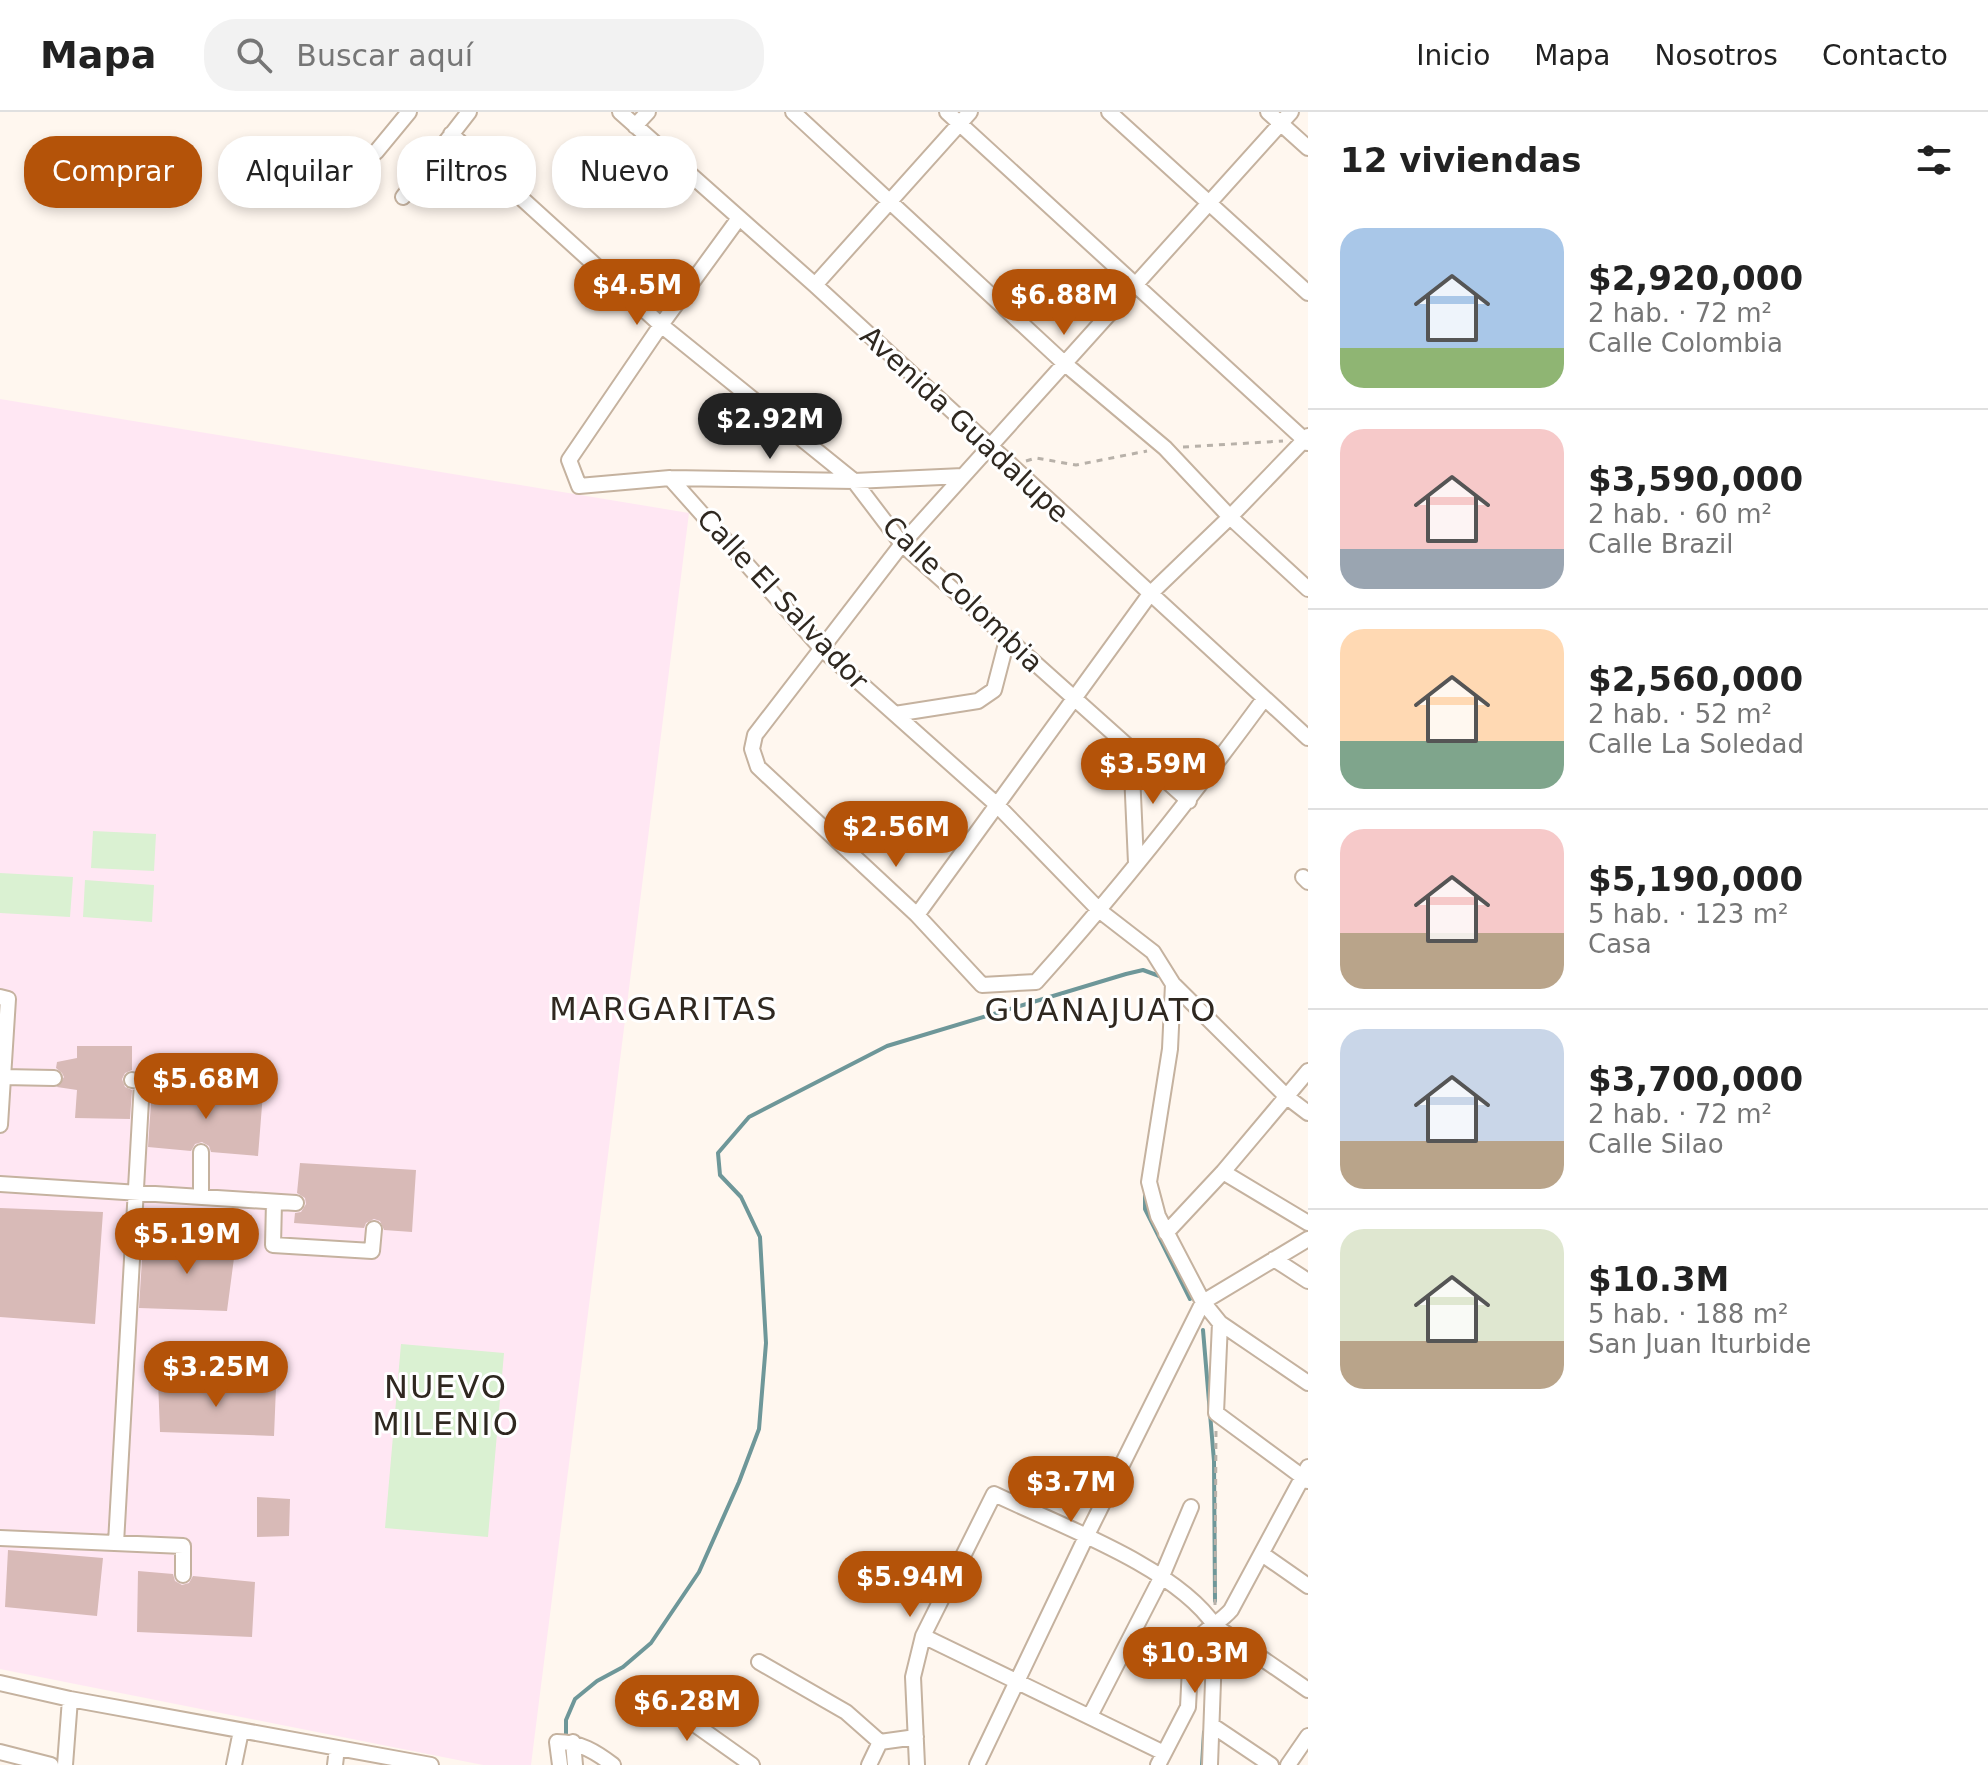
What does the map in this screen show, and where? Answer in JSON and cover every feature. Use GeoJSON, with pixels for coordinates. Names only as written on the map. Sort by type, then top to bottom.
{"type":"FeatureCollection","features":[{"type":"Feature","properties":{"kind":"street"},"geometry":{"type":"LineString","coordinates":[[381,146],[409,112]]}},
{"type":"Feature","properties":{"kind":"street"},"geometry":{"type":"LineString","coordinates":[[451,134],[469,112]]}},
{"type":"Feature","properties":{"kind":"street","name":"Avenida Guadalupe"},"geometry":{"type":"LineString","coordinates":[[620,112],[815,285],[1308,738]]}},
{"type":"Feature","properties":{"kind":"street"},"geometry":{"type":"LineString","coordinates":[[635,126],[648,112]]}},
{"type":"Feature","properties":{"kind":"street"},"geometry":{"type":"LineString","coordinates":[[793,112],[1064,363],[1165,448],[1230,517],[1308,589]]}},
{"type":"Feature","properties":{"kind":"street"},"geometry":{"type":"LineString","coordinates":[[917,915],[1150,594],[1307,440],[1136,283],[965,118],[947,112]]}},
{"type":"Feature","properties":{"kind":"street"},"geometry":{"type":"LineString","coordinates":[[1109,112],[1308,293]]}},
{"type":"Feature","properties":{"kind":"street"},"geometry":{"type":"LineString","coordinates":[[1268,112],[1308,148]]}},
{"type":"Feature","properties":{"kind":"street"},"geometry":{"type":"LineString","coordinates":[[1264,699],[1189,801],[1100,911],[1036,982],[982,985],[917,915],[758,767],[752,749],[755,735],[902,544],[1291,112]]}},
{"type":"Feature","properties":{"kind":"street"},"geometry":{"type":"LineString","coordinates":[[815,285],[965,118]]}},
{"type":"Feature","properties":{"kind":"street","name":"Calle Colombia"},"geometry":{"type":"LineString","coordinates":[[451,134],[661,325],[854,481],[902,544],[1189,801]]}},
{"type":"Feature","properties":{"kind":"street"},"geometry":{"type":"LineString","coordinates":[[739,218],[569,460],[579,486],[670,478],[854,481],[963,476]]}},
{"type":"Feature","properties":{"kind":"street","name":"Calle El Salvador"},"geometry":{"type":"LineString","coordinates":[[670,478],[822,649],[996,804],[1100,911],[1153,952],[1173,984],[1287,1097],[1308,1113]]}},
{"type":"Feature","properties":{"kind":"street"},"geometry":{"type":"LineString","coordinates":[[895,714],[978,701],[994,690],[1007,640]]}},
{"type":"Feature","properties":{"kind":"street"},"geometry":{"type":"LineString","coordinates":[[1131,750],[1136,863]]}},
{"type":"Feature","properties":{"kind":"street"},"geometry":{"type":"LineString","coordinates":[[1173,984],[1170,1049],[1149,1182],[1158,1216],[1203,1302],[1220,1323],[1308,1383]]}},
{"type":"Feature","properties":{"kind":"street"},"geometry":{"type":"LineString","coordinates":[[0,997],[8,999],[0,1125]]}},
{"type":"Feature","properties":{"kind":"street"},"geometry":{"type":"LineString","coordinates":[[1166,1233],[1223,1172],[1308,1071]]}},
{"type":"Feature","properties":{"kind":"street"},"geometry":{"type":"LineString","coordinates":[[3,1077],[54,1078]]}},
{"type":"Feature","properties":{"kind":"street"},"geometry":{"type":"LineString","coordinates":[[116,1543],[142,1082],[132,1080]]}},
{"type":"Feature","properties":{"kind":"street"},"geometry":{"type":"LineString","coordinates":[[201,1152],[201,1197]]}},
{"type":"Feature","properties":{"kind":"street"},"geometry":{"type":"LineString","coordinates":[[1223,1172],[1308,1223]]}},
{"type":"Feature","properties":{"kind":"street"},"geometry":{"type":"LineString","coordinates":[[0,1184],[296,1203]]}},
{"type":"Feature","properties":{"kind":"street"},"geometry":{"type":"LineString","coordinates":[[274,1202],[273,1245],[372,1251],[374,1229]]}},
{"type":"Feature","properties":{"kind":"street"},"geometry":{"type":"LineString","coordinates":[[977,1765],[1203,1302],[1308,1239]]}},
{"type":"Feature","properties":{"kind":"street"},"geometry":{"type":"LineString","coordinates":[[1274,1259],[1308,1281]]}},
{"type":"Feature","properties":{"kind":"street"},"geometry":{"type":"LineString","coordinates":[[923,1636],[1090,1716],[1161,1759],[1188,1707],[1191,1648],[1195,1640],[1231,1610],[1306,1475],[1216,1413],[1220,1323]]}},
{"type":"Feature","properties":{"kind":"street"},"geometry":{"type":"LineString","coordinates":[[917,1765],[913,1677],[923,1636],[994,1494],[1162,1576],[1191,1597],[1215,1626],[1308,1690]]}},
{"type":"Feature","properties":{"kind":"street"},"geometry":{"type":"LineString","coordinates":[[1090,1716],[1162,1576],[1191,1507]]}},
{"type":"Feature","properties":{"kind":"street"},"geometry":{"type":"LineString","coordinates":[[0,1538],[56,1548],[116,1543],[183,1546],[183,1575]]}},
{"type":"Feature","properties":{"kind":"street"},"geometry":{"type":"LineString","coordinates":[[1262,1554],[1308,1586]]}},
{"type":"Feature","properties":{"kind":"street"},"geometry":{"type":"LineString","coordinates":[[1210,1765],[1215,1626]]}},
{"type":"Feature","properties":{"kind":"street"},"geometry":{"type":"LineString","coordinates":[[759,1662],[846,1712],[880,1742],[916,1737]]}},
{"type":"Feature","properties":{"kind":"street"},"geometry":{"type":"LineString","coordinates":[[0,1683],[70,1699],[431,1765]]}},
{"type":"Feature","properties":{"kind":"street"},"geometry":{"type":"LineString","coordinates":[[645,1689],[752,1765]]}},
{"type":"Feature","properties":{"kind":"street"},"geometry":{"type":"LineString","coordinates":[[65,1765],[70,1699]]}},
{"type":"Feature","properties":{"kind":"street"},"geometry":{"type":"LineString","coordinates":[[1213,1726],[1271,1765]]}},
{"type":"Feature","properties":{"kind":"street"},"geometry":{"type":"LineString","coordinates":[[234,1765],[241,1731]]}},
{"type":"Feature","properties":{"kind":"street"},"geometry":{"type":"LineString","coordinates":[[1288,1765],[1308,1736]]}},
{"type":"Feature","properties":{"kind":"street"},"geometry":{"type":"LineString","coordinates":[[560,1765],[557,1742],[573,1742],[597,1753],[613,1765]]}},
{"type":"Feature","properties":{"kind":"street"},"geometry":{"type":"LineString","coordinates":[[573,1742],[575,1765]]}},
{"type":"Feature","properties":{"kind":"street"},"geometry":{"type":"LineString","coordinates":[[869,1765],[880,1742]]}},
{"type":"Feature","properties":{"kind":"street"},"geometry":{"type":"LineString","coordinates":[[335,1765],[337,1748]]}},
{"type":"Feature","properties":{"kind":"street"},"geometry":{"type":"LineString","coordinates":[[0,1752],[51,1765]]}},
{"type":"Feature","properties":{"kind":"path"},"geometry":{"type":"LineString","coordinates":[[1215,1626],[1216,1413]]}},
{"type":"Feature","properties":{"kind":"shaded area"},"geometry":{"type":"Polygon","coordinates":[[[0,399],[689,513],[531,1765],[483,1765],[0,1669],[0,399]]]}},
{"type":"Feature","properties":{"kind":"green space"},"geometry":{"type":"Polygon","coordinates":[[[93,831],[156,834],[154,871],[91,868],[93,831]]]}},
{"type":"Feature","properties":{"kind":"green space"},"geometry":{"type":"Polygon","coordinates":[[[0,873],[73,877],[70,917],[0,913],[0,873]]]}},
{"type":"Feature","properties":{"kind":"green space"},"geometry":{"type":"Polygon","coordinates":[[[85,880],[154,885],[152,922],[83,917],[85,880]]]}},
{"type":"Feature","properties":{"kind":"green space"},"geometry":{"type":"Polygon","coordinates":[[[401,1344],[504,1353],[488,1537],[385,1528],[401,1344]]]}},
{"type":"Feature","properties":{"kind":"building"},"geometry":{"type":"Polygon","coordinates":[[[77,1046],[132,1046],[132,1070],[125,1073],[122,1079],[125,1087],[132,1090],[130,1119],[75,1118],[77,1090],[57,1087],[64,1077],[56,1068],[57,1062],[77,1058],[77,1046]]]}},
{"type":"Feature","properties":{"kind":"building"},"geometry":{"type":"Polygon","coordinates":[[[152,1088],[263,1093],[258,1156],[211,1152],[209,1146],[202,1142],[195,1144],[191,1151],[148,1147],[152,1088]]]}},
{"type":"Feature","properties":{"kind":"building"},"geometry":{"type":"Polygon","coordinates":[[[300,1163],[416,1170],[412,1232],[384,1230],[380,1221],[374,1219],[364,1228],[294,1223],[295,1213],[301,1212],[306,1204],[305,1198],[297,1193],[300,1163]]]}},
{"type":"Feature","properties":{"kind":"building"},"geometry":{"type":"Polygon","coordinates":[[[0,1208],[103,1212],[95,1324],[0,1317],[0,1208]]]}},
{"type":"Feature","properties":{"kind":"building"},"geometry":{"type":"Polygon","coordinates":[[[143,1243],[236,1243],[227,1311],[139,1308],[143,1243]]]}},
{"type":"Feature","properties":{"kind":"building"},"geometry":{"type":"Polygon","coordinates":[[[158,1380],[276,1387],[274,1436],[160,1432],[158,1380]]]}},
{"type":"Feature","properties":{"kind":"building"},"geometry":{"type":"Polygon","coordinates":[[[257,1497],[290,1499],[289,1536],[257,1537],[257,1497]]]}},
{"type":"Feature","properties":{"kind":"building"},"geometry":{"type":"Polygon","coordinates":[[[8,1550],[103,1558],[97,1616],[5,1607],[8,1550]]]}},
{"type":"Feature","properties":{"kind":"building"},"geometry":{"type":"Polygon","coordinates":[[[138,1571],[173,1574],[175,1581],[182,1585],[189,1583],[193,1576],[255,1582],[252,1637],[137,1632],[138,1571]]]}},
{"type":"Feature","properties":{"kind":"waterway"},"geometry":{"type":"LineString","coordinates":[[566,1735],[566,1720],[575,1699],[597,1681],[623,1667],[651,1643],[699,1572],[759,1429],[766,1343],[760,1237],[741,1197],[720,1175],[718,1153],[749,1117],[887,1046],[1126,974],[1143,970],[1162,977]]}},
{"type":"Feature","properties":{"kind":"waterway"},"geometry":{"type":"LineString","coordinates":[[1145,1190],[1145,1209],[1190,1299]]}},
{"type":"Feature","properties":{"kind":"waterway"},"geometry":{"type":"LineString","coordinates":[[1203,1330],[1214,1461],[1215,1601]]}},
{"type":"Feature","properties":{"kind":"waterway"},"geometry":{"type":"LineString","coordinates":[[1202,1765],[1204,1732]]}},
{"type":"Feature","properties":{"kind":"district","name":"MARGARITAS"},"geometry":{"type":"Point","coordinates":[664,1009]}},
{"type":"Feature","properties":{"kind":"district","name":"GUANAJUATO"},"geometry":{"type":"Point","coordinates":[1101,1010]}},
{"type":"Feature","properties":{"kind":"district","name":"NUEVO MILENIO"},"geometry":{"type":"Point","coordinates":[446,1406]}}]}
